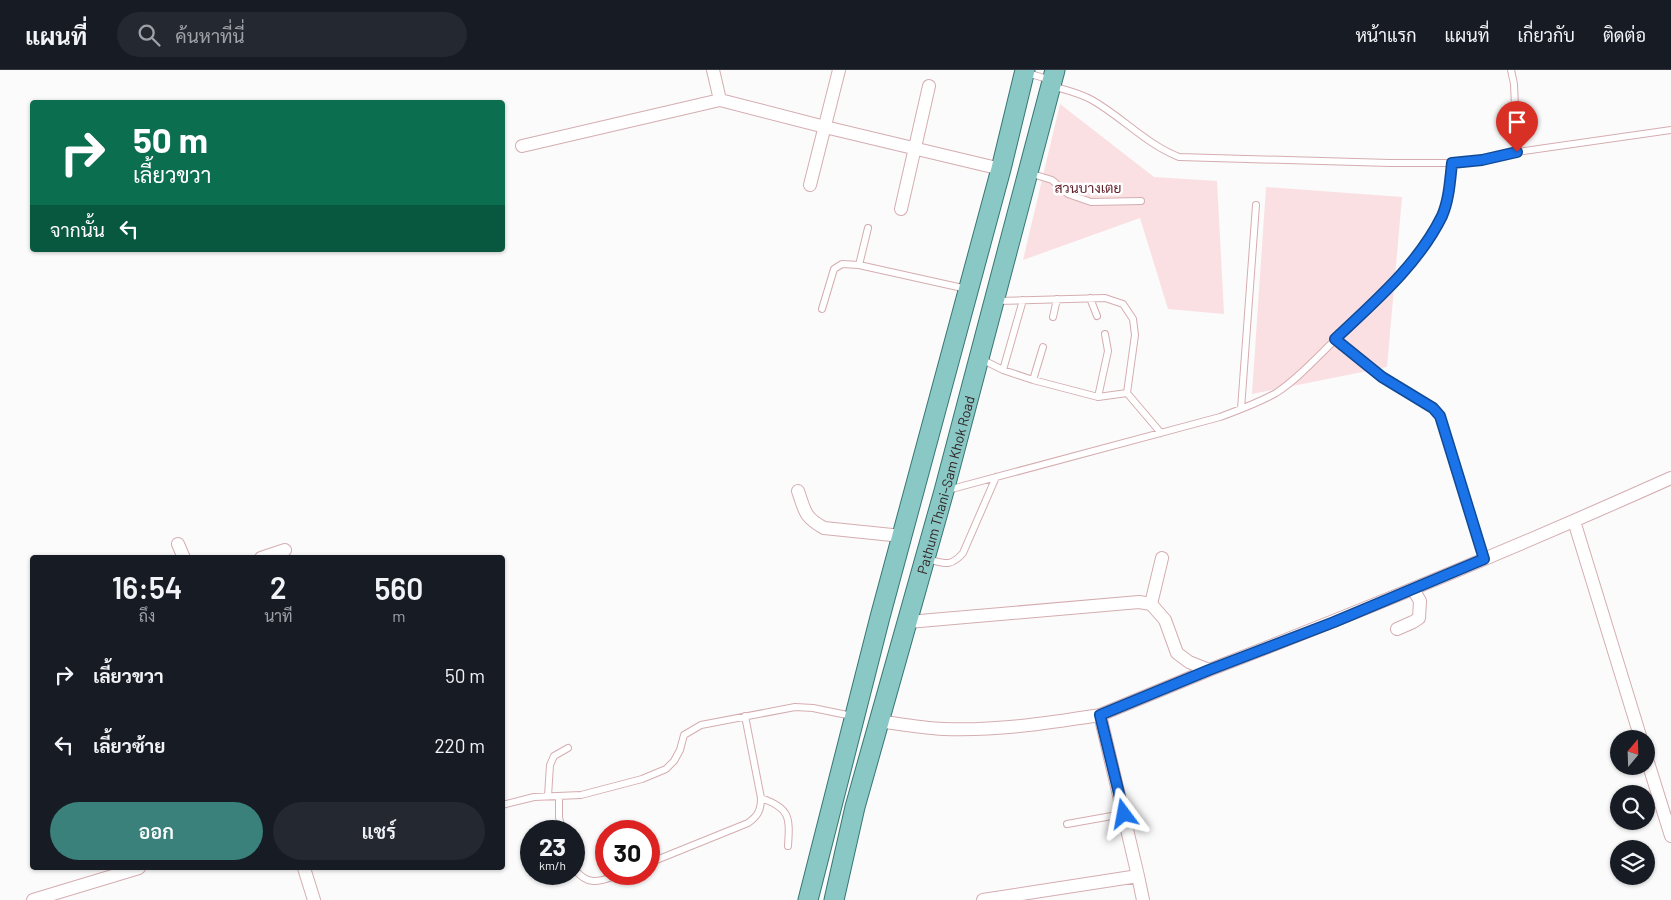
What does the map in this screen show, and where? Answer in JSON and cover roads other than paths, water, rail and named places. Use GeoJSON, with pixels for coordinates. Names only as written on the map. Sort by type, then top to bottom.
{"type":"FeatureCollection","features":[{"type":"Feature","properties":{"kind":"main road","name":"Pathum Thani–Sam Khok Road"},"geometry":{"type":"LineString","coordinates":[[808,900],[854,716],[1001,168],[1022,71]]}},
{"type":"Feature","properties":{"kind":"main road","name":"Pathum Thani–Sam Khok Road"},"geometry":{"type":"LineString","coordinates":[[834,900],[855,807],[926,559],[1053,78]]}},
{"type":"Feature","properties":{"kind":"street"},"geometry":{"type":"LineString","coordinates":[[713,70],[720,100]]}},
{"type":"Feature","properties":{"kind":"street"},"geometry":{"type":"LineString","coordinates":[[810,185],[839,70]]}},
{"type":"Feature","properties":{"kind":"street"},"geometry":{"type":"LineString","coordinates":[[901,209],[929,86]]}},
{"type":"Feature","properties":{"kind":"street"},"geometry":{"type":"LineString","coordinates":[[522,146],[720,100],[825,127],[1001,168]]}},
{"type":"Feature","properties":{"kind":"street"},"geometry":{"type":"LineString","coordinates":[[879,722],[942,729],[980,730],[1033,726],[1100,715],[1209,670],[1334,622],[1574,522],[1671,478]]}},
{"type":"Feature","properties":{"kind":"street"},"geometry":{"type":"LineString","coordinates":[[798,491],[806,515],[812,522],[824,528],[902,536]]}},
{"type":"Feature","properties":{"kind":"street"},"geometry":{"type":"LineString","coordinates":[[1574,522],[1638,730]]}},
{"type":"Feature","properties":{"kind":"street"},"geometry":{"type":"LineString","coordinates":[[178,544],[183,555]]}},
{"type":"Feature","properties":{"kind":"street"},"geometry":{"type":"LineString","coordinates":[[271,555],[285,550]]}},
{"type":"Feature","properties":{"kind":"street"},"geometry":{"type":"LineString","coordinates":[[1151,604],[1162,558]]}},
{"type":"Feature","properties":{"kind":"street"},"geometry":{"type":"LineString","coordinates":[[1398,629],[1419,618],[1420,601],[1413,589]]}},
{"type":"Feature","properties":{"kind":"street"},"geometry":{"type":"LineString","coordinates":[[908,622],[1139,602],[1151,604],[1165,620],[1177,653],[1189,662],[1209,670]]}},
{"type":"Feature","properties":{"kind":"street"},"geometry":{"type":"LineString","coordinates":[[1100,715],[1143,900]]}},
{"type":"Feature","properties":{"kind":"street"},"geometry":{"type":"LineString","coordinates":[[1652,775],[1671,836]]}},
{"type":"Feature","properties":{"kind":"street"},"geometry":{"type":"LineString","coordinates":[[33,900],[133,870]]}},
{"type":"Feature","properties":{"kind":"street"},"geometry":{"type":"LineString","coordinates":[[305,870],[314,900]]}},
{"type":"Feature","properties":{"kind":"street"},"geometry":{"type":"LineString","coordinates":[[983,900],[1138,876]]}},
{"type":"Feature","properties":{"kind":"lane"},"geometry":{"type":"LineString","coordinates":[[1511,70],[1514,84],[1517,152]]}},
{"type":"Feature","properties":{"kind":"lane"},"geometry":{"type":"LineString","coordinates":[[1022,71],[1053,78],[1094,101],[1162,150],[1179,157],[1452,163],[1482,160],[1517,152],[1671,130]]}},
{"type":"Feature","properties":{"kind":"lane"},"geometry":{"type":"LineString","coordinates":[[944,491],[1220,417],[1276,392],[1303,371],[1406,270],[1423,247],[1442,215],[1448,198],[1452,163]]}},
{"type":"Feature","properties":{"kind":"lane"},"geometry":{"type":"LineString","coordinates":[[1028,172],[1052,180],[1068,194],[1091,202],[1141,201]]}},
{"type":"Feature","properties":{"kind":"lane"},"geometry":{"type":"LineString","coordinates":[[1241,409],[1256,205]]}},
{"type":"Feature","properties":{"kind":"lane"},"geometry":{"type":"LineString","coordinates":[[859,265],[868,228]]}},
{"type":"Feature","properties":{"kind":"lane"},"geometry":{"type":"LineString","coordinates":[[822,309],[834,269],[842,264],[859,265],[968,289]]}},
{"type":"Feature","properties":{"kind":"lane"},"geometry":{"type":"LineString","coordinates":[[1090,298],[1097,316]]}},
{"type":"Feature","properties":{"kind":"lane"},"geometry":{"type":"LineString","coordinates":[[994,301],[1105,298],[1123,304],[1133,319],[1135,335],[1127,393],[1161,433]]}},
{"type":"Feature","properties":{"kind":"lane"},"geometry":{"type":"LineString","coordinates":[[1053,317],[1057,299]]}},
{"type":"Feature","properties":{"kind":"lane"},"geometry":{"type":"LineString","coordinates":[[1003,370],[1023,300]]}},
{"type":"Feature","properties":{"kind":"lane"},"geometry":{"type":"LineString","coordinates":[[1098,397],[1108,351],[1105,334]]}},
{"type":"Feature","properties":{"kind":"lane"},"geometry":{"type":"LineString","coordinates":[[1335,339],[1382,377],[1433,408],[1440,416],[1484,559]]}},
{"type":"Feature","properties":{"kind":"lane"},"geometry":{"type":"LineString","coordinates":[[1033,380],[1043,346]]}},
{"type":"Feature","properties":{"kind":"lane"},"geometry":{"type":"LineString","coordinates":[[979,358],[1003,370],[1033,380],[1098,397],[1127,393]]}},
{"type":"Feature","properties":{"kind":"lane"},"geometry":{"type":"LineString","coordinates":[[926,559],[949,564],[956,561],[963,553],[996,477]]}},
{"type":"Feature","properties":{"kind":"lane"},"geometry":{"type":"LineString","coordinates":[[505,804],[534,797],[581,796],[642,779],[666,769],[674,761],[680,750],[684,735],[691,729],[701,725],[795,707],[812,708],[854,716]]}},
{"type":"Feature","properties":{"kind":"lane"},"geometry":{"type":"LineString","coordinates":[[660,859],[756,818],[761,809],[761,798],[745,716]]}},
{"type":"Feature","properties":{"kind":"lane"},"geometry":{"type":"LineString","coordinates":[[548,796],[550,765],[554,756],[568,748]]}},
{"type":"Feature","properties":{"kind":"lane"},"geometry":{"type":"LineString","coordinates":[[558,796],[560,820]]}},
{"type":"Feature","properties":{"kind":"lane"},"geometry":{"type":"LineString","coordinates":[[761,798],[774,802],[782,808],[788,818],[790,828],[788,846]]}},
{"type":"Feature","properties":{"kind":"lane"},"geometry":{"type":"LineString","coordinates":[[1068,824],[1124,814]]}},
{"type":"Feature","properties":{"kind":"park label","name":"สวนบางเตย"},"geometry":{"type":"Point","coordinates":[1088,187]}}]}
